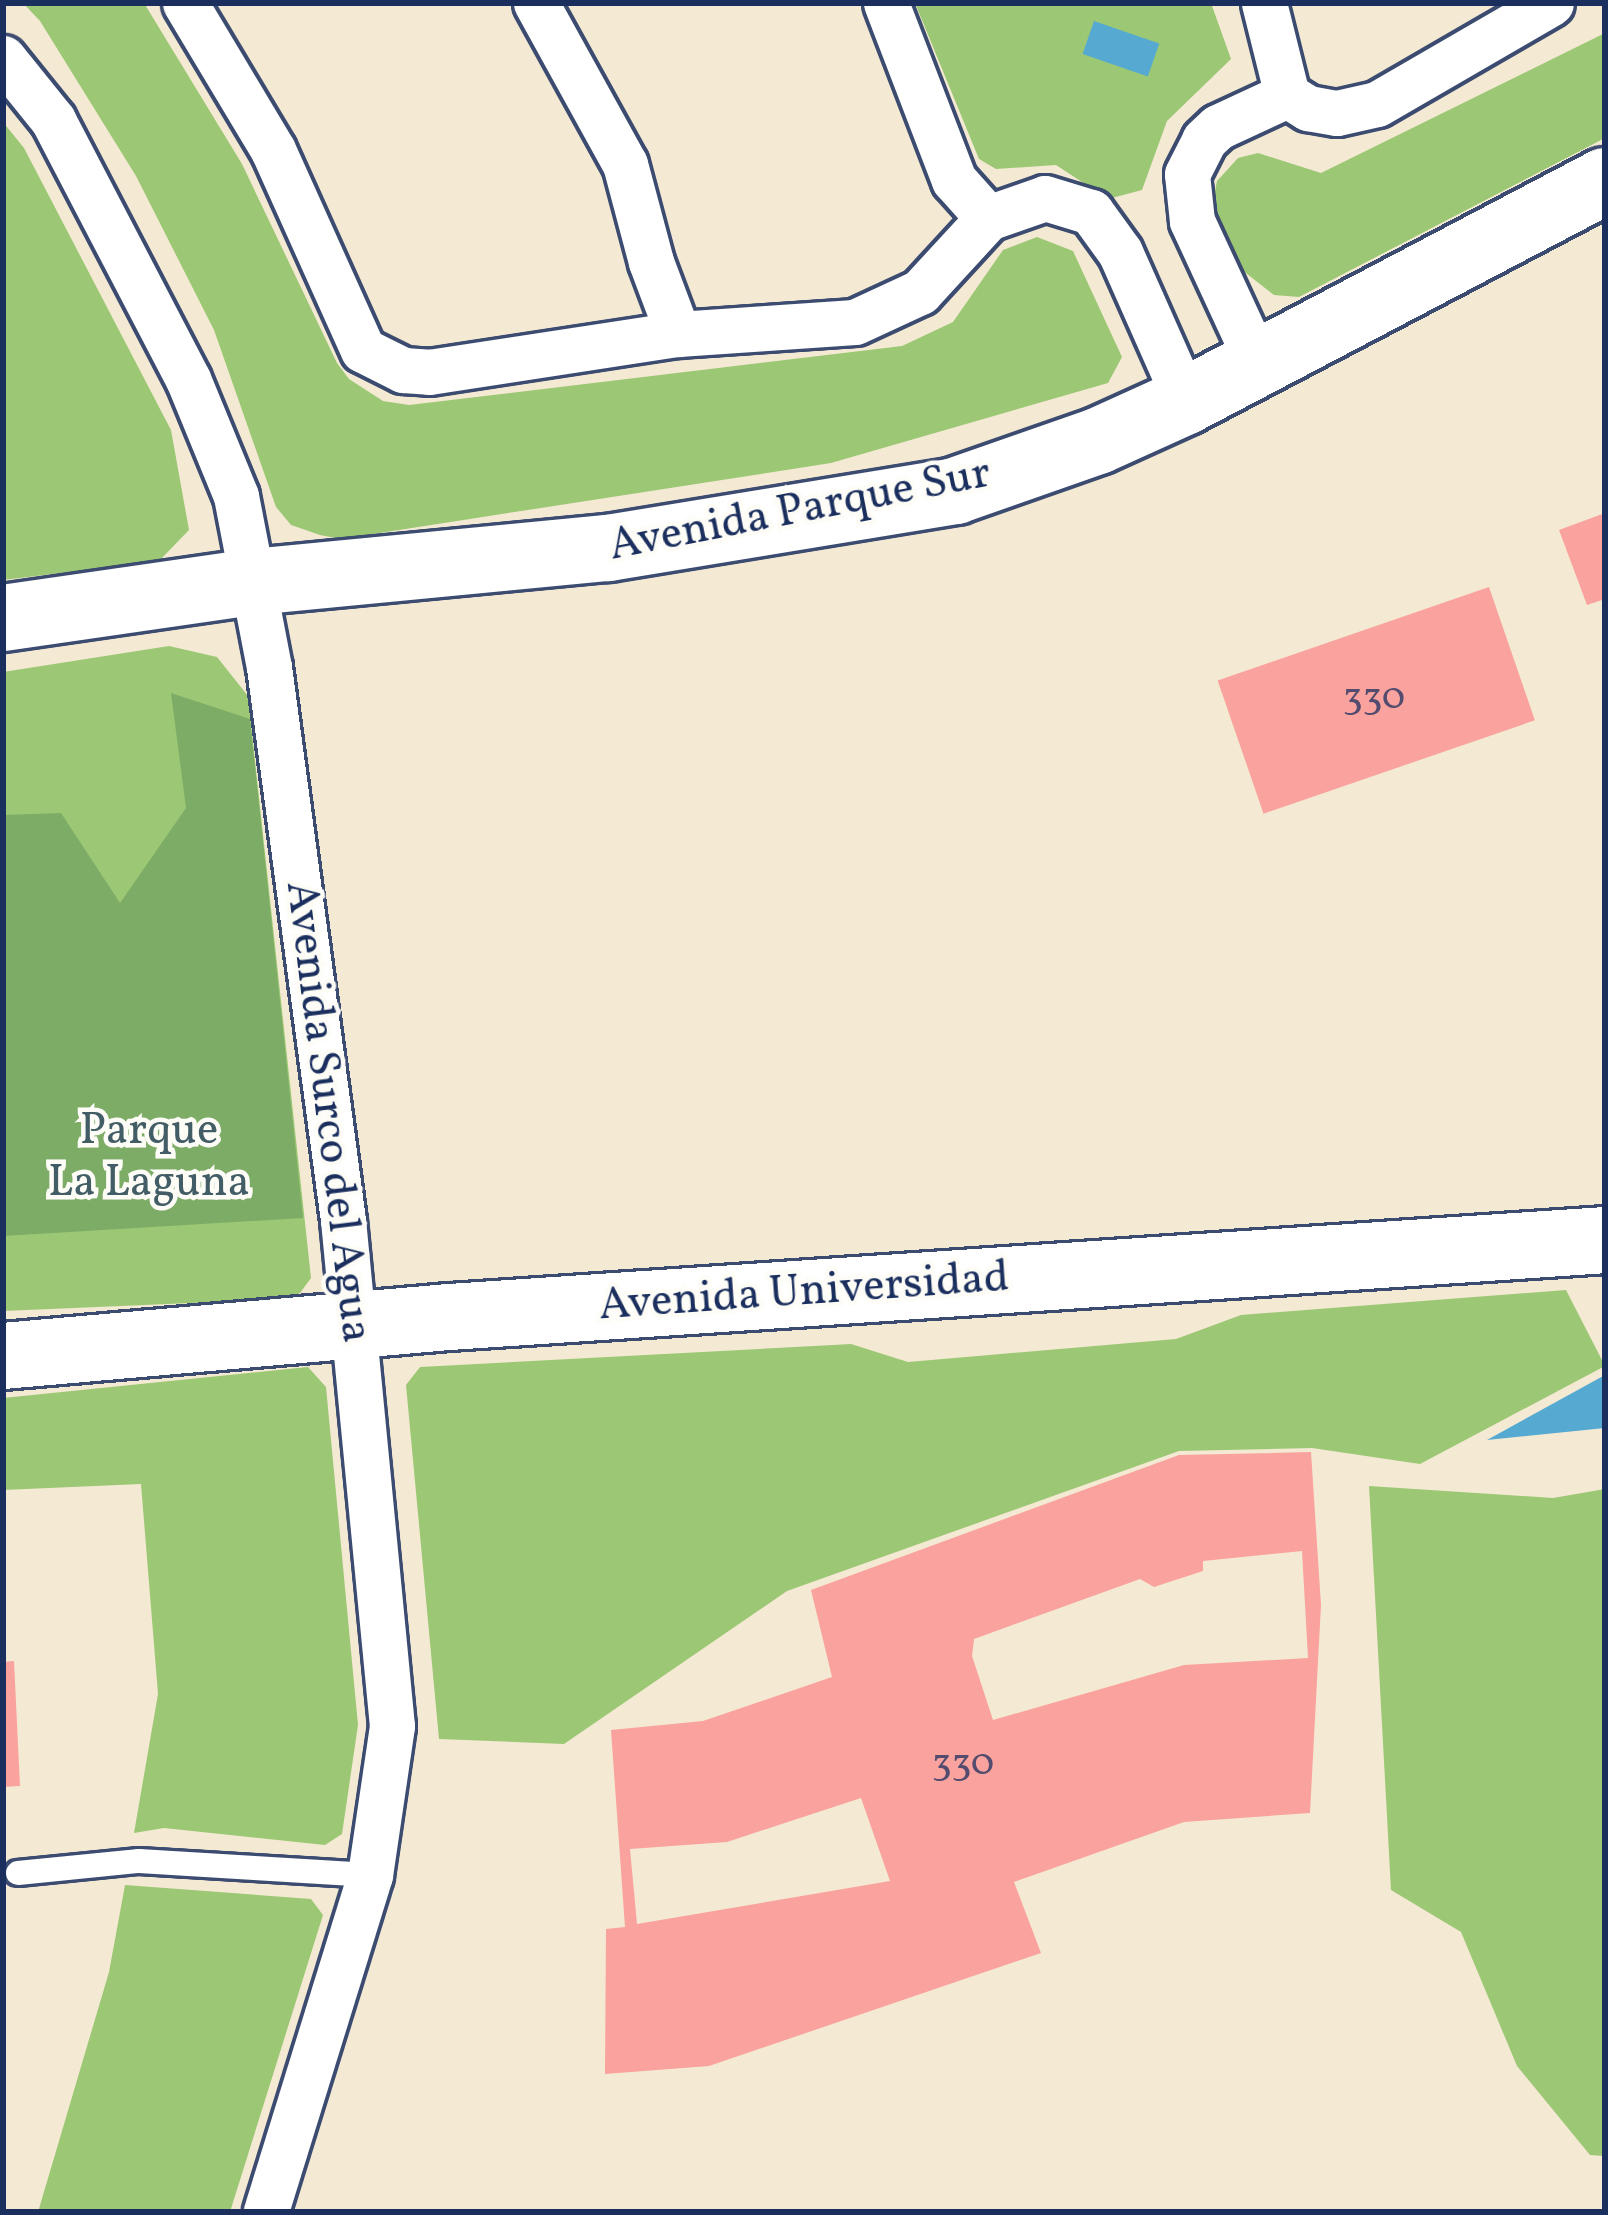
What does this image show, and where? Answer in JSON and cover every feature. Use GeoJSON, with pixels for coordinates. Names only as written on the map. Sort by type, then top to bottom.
{"type":"FeatureCollection","features":[{"type":"Feature","properties":{"kind":"street"},"geometry":{"type":"LineString","coordinates":[[185,3],[273,150],[363,350],[403,370],[429,372],[678,334],[855,322],[920,292],[988,218],[1046,198],[1091,212],[1120,252],[1186,401]]}},
{"type":"Feature","properties":{"kind":"street"},"geometry":{"type":"LineString","coordinates":[[536,3],[625,164],[678,334]]}},
{"type":"Feature","properties":{"kind":"street"},"geometry":{"type":"LineString","coordinates":[[886,3],[954,180],[988,218]]}},
{"type":"Feature","properties":{"kind":"street"},"geometry":{"type":"LineString","coordinates":[[1264,3],[1287,95],[1308,108],[1337,113],[1377,104],[1550,3]]}},
{"type":"Feature","properties":{"kind":"street","name":"Avenida Surco del Agua"},"geometry":{"type":"LineString","coordinates":[[3,58],[53,121],[188,379],[236,496],[269,667],[355,1324],[392,1726],[370,1874],[266,2212]]}},
{"type":"Feature","properties":{"kind":"street"},"geometry":{"type":"LineString","coordinates":[[1259,366],[1192,220],[1187,175],[1204,140],[1218,127],[1287,95]]}},
{"type":"Feature","properties":{"kind":"street","name":"Avenida Parque Sur"},"geometry":{"type":"LineString","coordinates":[[3,618],[253,582],[608,548],[955,491],[1098,441],[1186,401],[1605,182]]}},
{"type":"Feature","properties":{"kind":"street","name":"Avenida Universidad"},"geometry":{"type":"LineString","coordinates":[[3,1356],[355,1324],[1605,1240]]}},
{"type":"Feature","properties":{"kind":"lane"},"geometry":{"type":"LineString","coordinates":[[18,1873],[139,1861],[370,1874]]}},
{"type":"Feature","properties":{"kind":"green space"},"geometry":{"type":"Polygon","coordinates":[[[23,3],[144,3],[242,164],[337,363],[349,379],[383,401],[409,405],[902,346],[953,322],[1003,250],[1037,237],[1073,251],[1122,357],[1108,383],[831,463],[341,539],[320,535],[291,525],[276,507],[214,330],[136,176],[40,21],[23,3]]]}},
{"type":"Feature","properties":{"kind":"green space"},"geometry":{"type":"Polygon","coordinates":[[[915,3],[1211,3],[1231,59],[1167,121],[1142,190],[1108,199],[1056,165],[996,169],[979,159],[915,3]]]}},
{"type":"Feature","properties":{"kind":"green space"},"geometry":{"type":"Polygon","coordinates":[[[1605,33],[1605,138],[1299,297],[1274,295],[1242,270],[1211,211],[1217,181],[1238,158],[1258,153],[1321,173],[1605,33]]]}},
{"type":"Feature","properties":{"kind":"green space"},"geometry":{"type":"Polygon","coordinates":[[[3,122],[24,148],[171,430],[189,530],[159,561],[3,580],[3,122]]]}},
{"type":"Feature","properties":{"kind":"green space","name":"Parque La Laguna"},"geometry":{"type":"Polygon","coordinates":[[[169,646],[217,657],[248,696],[311,1278],[300,1293],[286,1299],[3,1311],[3,672],[169,646]]]}},
{"type":"Feature","properties":{"kind":"green space","name":"Parque La Laguna"},"geometry":{"type":"Polygon","coordinates":[[[171,693],[250,719],[303,1218],[3,1236],[3,815],[61,813],[120,903],[186,808],[171,693]]]}},
{"type":"Feature","properties":{"kind":"green space"},"geometry":{"type":"Polygon","coordinates":[[[1566,1290],[1605,1366],[1420,1464],[1312,1448],[1179,1451],[787,1591],[564,1744],[439,1739],[406,1385],[420,1367],[851,1344],[908,1362],[1176,1339],[1241,1315],[1566,1290]]]}},
{"type":"Feature","properties":{"kind":"green space"},"geometry":{"type":"Polygon","coordinates":[[[308,1367],[326,1387],[358,1725],[342,1834],[325,1845],[164,1828],[134,1833],[158,1694],[141,1484],[3,1490],[3,1398],[308,1367]]]}},
{"type":"Feature","properties":{"kind":"green space"},"geometry":{"type":"Polygon","coordinates":[[[1369,1486],[1553,1498],[1605,1489],[1605,2156],[1590,2155],[1517,2066],[1461,1932],[1391,1890],[1369,1486]]]}},
{"type":"Feature","properties":{"kind":"green space"},"geometry":{"type":"Polygon","coordinates":[[[125,1885],[311,1899],[323,1915],[230,2212],[38,2212],[109,1972],[125,1885]]]}},
{"type":"Feature","properties":{"kind":"water"},"geometry":{"type":"Polygon","coordinates":[[[1094,21],[1159,43],[1148,77],[1083,54],[1094,21]]]}},
{"type":"Feature","properties":{"kind":"water"},"geometry":{"type":"Polygon","coordinates":[[[1605,1375],[1605,1428],[1487,1440],[1605,1375]]]}},
{"type":"Feature","properties":{"kind":"building"},"geometry":{"type":"Polygon","coordinates":[[[1605,513],[1605,599],[1587,605],[1559,530],[1605,513]]]}},
{"type":"Feature","properties":{"kind":"building"},"geometry":{"type":"Polygon","coordinates":[[[1489,587],[1535,720],[1264,814],[1218,680],[1489,587]]]}},
{"type":"Feature","properties":{"kind":"building"},"geometry":{"type":"Polygon","coordinates":[[[1311,1452],[1321,1605],[1310,1813],[1184,1822],[1014,1882],[1041,1953],[709,2066],[605,2074],[606,1929],[625,1927],[611,1730],[703,1721],[832,1677],[811,1590],[1179,1455],[1311,1452]],[[1302,1551],[1203,1561],[1203,1571],[1154,1587],[1140,1579],[974,1639],[972,1656],[993,1720],[1184,1665],[1308,1658],[1302,1551]],[[861,1798],[727,1842],[630,1849],[637,1924],[890,1881],[861,1798]]]}},
{"type":"Feature","properties":{"kind":"building"},"geometry":{"type":"Polygon","coordinates":[[[14,1661],[20,1786],[3,1787],[3,1662],[14,1661]]]}}]}
